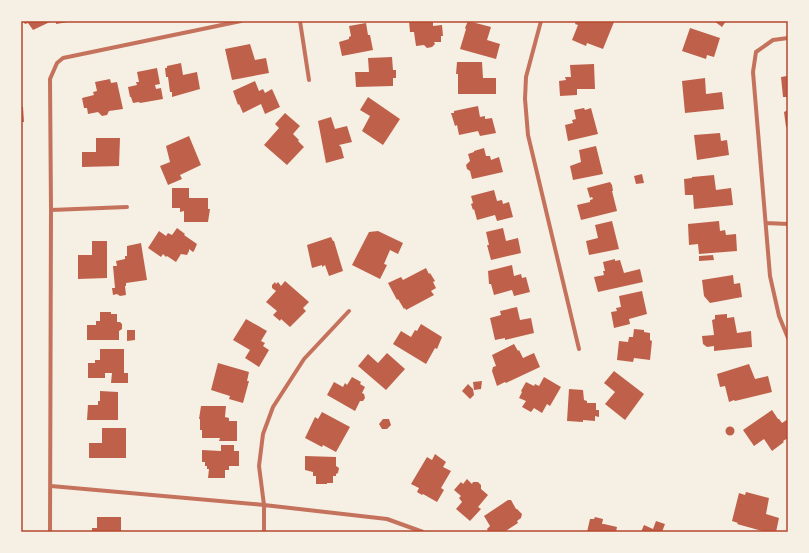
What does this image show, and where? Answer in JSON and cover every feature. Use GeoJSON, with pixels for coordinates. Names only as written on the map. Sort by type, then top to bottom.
{"type":"FeatureCollection","features":[{"type":"Feature","properties":{"kind":"street"},"geometry":{"type":"LineString","coordinates":[[50,532],[50,78],[57,63],[63,58],[241,21]]}},
{"type":"Feature","properties":{"kind":"street"},"geometry":{"type":"LineString","coordinates":[[300,21],[309,80]]}},
{"type":"Feature","properties":{"kind":"street"},"geometry":{"type":"LineString","coordinates":[[541,21],[526,77],[525,99],[528,135],[579,349]]}},
{"type":"Feature","properties":{"kind":"street"},"geometry":{"type":"LineString","coordinates":[[788,38],[773,40],[756,52],[753,72],[770,276],[779,316],[788,338]]}},
{"type":"Feature","properties":{"kind":"street"},"geometry":{"type":"LineString","coordinates":[[51,210],[127,207]]}},
{"type":"Feature","properties":{"kind":"street"},"geometry":{"type":"LineString","coordinates":[[766,223],[788,224]]}},
{"type":"Feature","properties":{"kind":"street"},"geometry":{"type":"LineString","coordinates":[[264,532],[264,505],[259,466],[264,434],[273,407],[304,359],[349,311]]}},
{"type":"Feature","properties":{"kind":"street"},"geometry":{"type":"LineString","coordinates":[[51,486],[264,505],[387,519],[423,532]]}},
{"type":"Feature","properties":{"kind":"building"},"geometry":{"type":"Polygon","coordinates":[[[23,21],[52,21],[33,30],[28,23],[25,24],[23,21]]]}},
{"type":"Feature","properties":{"kind":"building"},"geometry":{"type":"Polygon","coordinates":[[[56,21],[68,21],[68,22],[56,24],[56,21]]]}},
{"type":"Feature","properties":{"kind":"building"},"geometry":{"type":"Polygon","coordinates":[[[409,21],[429,21],[433,22],[433,26],[442,25],[443,36],[441,36],[441,42],[434,42],[435,44],[432,47],[427,48],[424,45],[416,46],[414,32],[410,32],[409,21]]]}},
{"type":"Feature","properties":{"kind":"building"},"geometry":{"type":"Polygon","coordinates":[[[468,21],[491,27],[487,40],[500,44],[496,59],[460,49],[468,21]]]}},
{"type":"Feature","properties":{"kind":"building"},"geometry":{"type":"Polygon","coordinates":[[[576,21],[614,22],[603,49],[587,43],[586,46],[572,40],[578,25],[575,24],[576,21]]]}},
{"type":"Feature","properties":{"kind":"building"},"geometry":{"type":"Polygon","coordinates":[[[714,21],[726,21],[722,27],[714,21]]]}},
{"type":"Feature","properties":{"kind":"building"},"geometry":{"type":"Polygon","coordinates":[[[366,23],[373,50],[342,56],[339,42],[349,39],[351,36],[349,26],[366,23]]]}},
{"type":"Feature","properties":{"kind":"building"},"geometry":{"type":"Polygon","coordinates":[[[690,28],[720,38],[714,57],[707,55],[706,59],[682,51],[690,28]]]}},
{"type":"Feature","properties":{"kind":"building"},"geometry":{"type":"Polygon","coordinates":[[[250,44],[255,60],[266,58],[269,73],[232,80],[225,49],[250,44]]]}},
{"type":"Feature","properties":{"kind":"building"},"geometry":{"type":"Polygon","coordinates":[[[392,57],[393,70],[396,70],[396,78],[393,78],[393,86],[356,87],[355,72],[369,72],[368,58],[392,57]]]}},
{"type":"Feature","properties":{"kind":"building"},"geometry":{"type":"Polygon","coordinates":[[[457,62],[482,62],[483,78],[496,78],[496,94],[458,94],[458,74],[456,74],[457,62]]]}},
{"type":"Feature","properties":{"kind":"building"},"geometry":{"type":"Polygon","coordinates":[[[181,63],[183,75],[197,72],[200,89],[172,97],[165,68],[167,68],[167,66],[181,63]]]}},
{"type":"Feature","properties":{"kind":"building"},"geometry":{"type":"Polygon","coordinates":[[[594,64],[595,89],[577,89],[577,95],[560,96],[559,81],[566,80],[565,77],[571,77],[570,65],[594,64]]]}},
{"type":"Feature","properties":{"kind":"building"},"geometry":{"type":"Polygon","coordinates":[[[157,68],[160,84],[155,85],[156,89],[161,88],[163,99],[133,103],[128,87],[137,85],[136,82],[139,82],[137,72],[157,68]]]}},
{"type":"Feature","properties":{"kind":"building"},"geometry":{"type":"Polygon","coordinates":[[[788,72],[788,97],[783,97],[781,77],[787,76],[788,72]]]}},
{"type":"Feature","properties":{"kind":"building"},"geometry":{"type":"Polygon","coordinates":[[[705,78],[706,94],[722,92],[724,109],[685,113],[682,81],[705,78]]]}},
{"type":"Feature","properties":{"kind":"building"},"geometry":{"type":"Polygon","coordinates":[[[110,79],[111,83],[117,82],[123,109],[109,111],[107,115],[102,116],[98,112],[88,114],[87,108],[84,108],[82,98],[94,95],[93,92],[97,91],[95,82],[110,79]]]}},
{"type":"Feature","properties":{"kind":"building"},"geometry":{"type":"Polygon","coordinates":[[[255,81],[259,91],[263,89],[265,93],[272,89],[280,107],[265,114],[261,104],[243,113],[239,104],[238,105],[233,91],[255,81]]]}},
{"type":"Feature","properties":{"kind":"building"},"geometry":{"type":"Polygon","coordinates":[[[368,97],[400,119],[383,145],[362,131],[370,116],[360,110],[368,97]]]}},
{"type":"Feature","properties":{"kind":"building"},"geometry":{"type":"Polygon","coordinates":[[[478,106],[480,117],[485,116],[485,119],[492,118],[496,133],[480,136],[478,131],[459,135],[457,125],[455,126],[451,113],[478,106]]]}},
{"type":"Feature","properties":{"kind":"building"},"geometry":{"type":"Polygon","coordinates":[[[21,107],[23,107],[24,122],[21,122],[21,107]]]}},
{"type":"Feature","properties":{"kind":"building"},"geometry":{"type":"Polygon","coordinates":[[[584,108],[585,110],[591,108],[598,134],[568,141],[565,125],[573,123],[572,120],[576,119],[574,110],[584,108]]]}},
{"type":"Feature","properties":{"kind":"building"},"geometry":{"type":"Polygon","coordinates":[[[788,110],[788,127],[786,127],[784,112],[788,110]]]}},
{"type":"Feature","properties":{"kind":"building"},"geometry":{"type":"Polygon","coordinates":[[[285,113],[300,126],[293,134],[304,147],[287,165],[264,145],[279,128],[275,124],[285,113]]]}},
{"type":"Feature","properties":{"kind":"building"},"geometry":{"type":"Polygon","coordinates":[[[331,117],[335,129],[347,126],[352,142],[339,145],[344,158],[326,163],[318,121],[331,117]]]}},
{"type":"Feature","properties":{"kind":"building"},"geometry":{"type":"Polygon","coordinates":[[[720,133],[721,141],[727,140],[729,155],[697,160],[694,135],[720,133]]]}},
{"type":"Feature","properties":{"kind":"building"},"geometry":{"type":"Polygon","coordinates":[[[189,136],[201,165],[180,175],[182,179],[168,185],[160,166],[170,162],[166,146],[189,136]]]}},
{"type":"Feature","properties":{"kind":"building"},"geometry":{"type":"Polygon","coordinates":[[[96,138],[120,138],[119,166],[82,167],[82,152],[96,152],[96,138]]]}},
{"type":"Feature","properties":{"kind":"building"},"geometry":{"type":"Polygon","coordinates":[[[596,146],[603,174],[573,180],[570,166],[581,162],[579,150],[596,146]]]}},
{"type":"Feature","properties":{"kind":"building"},"geometry":{"type":"Polygon","coordinates":[[[484,148],[486,156],[490,156],[491,160],[499,157],[503,172],[472,179],[470,171],[467,169],[466,165],[470,161],[468,154],[484,148]]]}},
{"type":"Feature","properties":{"kind":"building"},"geometry":{"type":"Polygon","coordinates":[[[642,174],[644,183],[636,184],[634,176],[642,174]]]}},
{"type":"Feature","properties":{"kind":"building"},"geometry":{"type":"Polygon","coordinates":[[[714,175],[716,190],[731,188],[733,205],[694,209],[693,195],[685,195],[684,179],[714,175]]]}},
{"type":"Feature","properties":{"kind":"building"},"geometry":{"type":"Polygon","coordinates":[[[610,182],[612,185],[617,211],[581,220],[577,205],[590,202],[590,200],[593,199],[592,197],[590,198],[587,188],[610,182]]]}},
{"type":"Feature","properties":{"kind":"building"},"geometry":{"type":"Polygon","coordinates":[[[172,188],[189,188],[189,198],[208,198],[208,209],[210,209],[208,222],[184,222],[184,211],[180,212],[180,208],[172,208],[172,188]]]}},
{"type":"Feature","properties":{"kind":"building"},"geometry":{"type":"Polygon","coordinates":[[[494,190],[497,201],[502,200],[503,204],[509,202],[513,217],[497,221],[495,215],[477,220],[471,204],[473,203],[471,196],[494,190]]]}},
{"type":"Feature","properties":{"kind":"building"},"geometry":{"type":"Polygon","coordinates":[[[612,221],[619,249],[589,255],[586,241],[598,238],[595,225],[612,221]]]}},
{"type":"Feature","properties":{"kind":"building"},"geometry":{"type":"Polygon","coordinates":[[[719,221],[720,231],[725,230],[726,235],[736,234],[737,251],[699,254],[698,244],[689,245],[688,224],[719,221]]]}},
{"type":"Feature","properties":{"kind":"building"},"geometry":{"type":"Polygon","coordinates":[[[177,228],[197,244],[193,252],[189,249],[187,255],[181,254],[176,262],[163,254],[161,257],[148,248],[159,231],[166,236],[168,233],[172,235],[177,228]]]}},
{"type":"Feature","properties":{"kind":"building"},"geometry":{"type":"Polygon","coordinates":[[[503,228],[506,241],[518,238],[521,253],[491,260],[487,245],[489,245],[486,232],[503,228]]]}},
{"type":"Feature","properties":{"kind":"building"},"geometry":{"type":"Polygon","coordinates":[[[378,231],[403,243],[398,254],[390,250],[384,264],[387,265],[380,279],[352,265],[369,232],[378,231]]]}},
{"type":"Feature","properties":{"kind":"building"},"geometry":{"type":"Polygon","coordinates":[[[331,237],[334,241],[343,271],[329,276],[325,265],[322,267],[322,265],[312,268],[307,245],[331,237]]]}},
{"type":"Feature","properties":{"kind":"building"},"geometry":{"type":"Polygon","coordinates":[[[92,241],[107,241],[107,278],[78,279],[78,255],[92,255],[92,241]]]}},
{"type":"Feature","properties":{"kind":"building"},"geometry":{"type":"Polygon","coordinates":[[[141,243],[147,280],[126,283],[126,295],[113,295],[112,288],[115,288],[113,266],[117,266],[116,261],[125,259],[125,256],[127,256],[127,246],[141,243]]]}},
{"type":"Feature","properties":{"kind":"building"},"geometry":{"type":"Polygon","coordinates":[[[713,255],[714,260],[699,261],[699,256],[713,255]]]}},
{"type":"Feature","properties":{"kind":"building"},"geometry":{"type":"Polygon","coordinates":[[[615,259],[615,261],[620,260],[624,273],[640,269],[643,282],[598,292],[594,277],[604,275],[603,271],[605,271],[603,262],[615,259]]]}},
{"type":"Feature","properties":{"kind":"building"},"geometry":{"type":"Polygon","coordinates":[[[512,265],[514,276],[521,274],[522,278],[526,277],[530,292],[514,296],[512,290],[494,295],[491,284],[489,284],[488,271],[512,265]]]}},
{"type":"Feature","properties":{"kind":"building"},"geometry":{"type":"Polygon","coordinates":[[[426,268],[435,281],[433,282],[436,288],[431,291],[434,295],[406,310],[405,308],[404,309],[398,299],[397,300],[388,283],[401,277],[403,280],[426,268]]]}},
{"type":"Feature","properties":{"kind":"building"},"geometry":{"type":"Polygon","coordinates":[[[733,275],[734,284],[740,283],[742,297],[710,303],[704,296],[702,280],[733,275]]]}},
{"type":"Feature","properties":{"kind":"building"},"geometry":{"type":"Polygon","coordinates":[[[285,281],[309,302],[303,308],[306,311],[290,327],[281,319],[280,321],[273,315],[277,311],[266,302],[276,291],[272,288],[272,285],[275,282],[276,284],[278,282],[281,286],[285,281]]]}},
{"type":"Feature","properties":{"kind":"building"},"geometry":{"type":"Polygon","coordinates":[[[642,291],[647,314],[629,319],[630,324],[614,328],[611,312],[617,311],[616,308],[621,307],[619,296],[642,291]]]}},
{"type":"Feature","properties":{"kind":"building"},"geometry":{"type":"Polygon","coordinates":[[[517,307],[520,320],[531,318],[534,333],[505,340],[505,338],[495,340],[490,318],[501,315],[500,311],[517,307]]]}},
{"type":"Feature","properties":{"kind":"building"},"geometry":{"type":"Polygon","coordinates":[[[100,312],[111,312],[111,314],[117,314],[117,322],[122,324],[122,329],[119,331],[119,340],[87,340],[87,325],[96,325],[96,321],[100,321],[100,312]]]}},
{"type":"Feature","properties":{"kind":"building"},"geometry":{"type":"Polygon","coordinates":[[[727,314],[727,318],[734,317],[737,333],[751,331],[752,347],[714,351],[714,346],[707,347],[703,344],[702,336],[714,335],[712,320],[715,319],[715,315],[727,314]]]}},
{"type":"Feature","properties":{"kind":"building"},"geometry":{"type":"Polygon","coordinates":[[[246,319],[267,331],[261,341],[265,343],[263,346],[269,350],[259,367],[245,358],[250,350],[233,340],[246,319]]]}},
{"type":"Feature","properties":{"kind":"building"},"geometry":{"type":"Polygon","coordinates":[[[421,324],[442,337],[437,349],[435,348],[426,364],[393,344],[401,331],[411,337],[421,324]]]}},
{"type":"Feature","properties":{"kind":"building"},"geometry":{"type":"Polygon","coordinates":[[[634,329],[644,330],[644,332],[650,333],[650,340],[652,341],[650,360],[634,358],[633,362],[617,360],[619,341],[628,342],[629,337],[633,337],[634,329]]]}},
{"type":"Feature","properties":{"kind":"building"},"geometry":{"type":"Polygon","coordinates":[[[127,330],[135,330],[135,340],[127,341],[127,330]]]}},
{"type":"Feature","properties":{"kind":"building"},"geometry":{"type":"Polygon","coordinates":[[[514,344],[523,358],[534,353],[540,367],[497,386],[492,371],[493,367],[496,366],[492,355],[514,344]]]}},
{"type":"Feature","properties":{"kind":"building"},"geometry":{"type":"Polygon","coordinates":[[[100,349],[124,349],[124,373],[128,373],[128,383],[111,383],[112,373],[105,373],[105,378],[88,378],[88,363],[95,363],[95,360],[100,360],[100,349]]]}},
{"type":"Feature","properties":{"kind":"building"},"geometry":{"type":"Polygon","coordinates":[[[387,353],[405,369],[386,390],[358,366],[368,354],[378,363],[387,353]]]}},
{"type":"Feature","properties":{"kind":"building"},"geometry":{"type":"Polygon","coordinates":[[[218,363],[249,372],[247,381],[249,381],[243,403],[229,399],[230,396],[211,390],[218,363]]]}},
{"type":"Feature","properties":{"kind":"building"},"geometry":{"type":"Polygon","coordinates":[[[749,364],[755,379],[768,376],[772,392],[729,402],[725,386],[720,387],[717,374],[749,364]]]}},
{"type":"Feature","properties":{"kind":"building"},"geometry":{"type":"Polygon","coordinates":[[[614,371],[644,394],[625,420],[605,404],[615,392],[604,383],[614,371]]]}},
{"type":"Feature","properties":{"kind":"building"},"geometry":{"type":"Polygon","coordinates":[[[352,377],[361,382],[360,384],[365,387],[362,393],[364,394],[365,398],[363,401],[360,401],[355,411],[327,395],[334,382],[343,387],[345,383],[347,385],[352,377]]]}},
{"type":"Feature","properties":{"kind":"building"},"geometry":{"type":"Polygon","coordinates":[[[544,377],[561,387],[550,406],[547,404],[542,413],[534,408],[531,412],[522,407],[526,401],[519,398],[522,392],[521,391],[526,382],[534,386],[535,384],[539,386],[544,377]]]}},
{"type":"Feature","properties":{"kind":"building"},"geometry":{"type":"Polygon","coordinates":[[[482,381],[481,389],[474,390],[473,382],[482,381]]]}},
{"type":"Feature","properties":{"kind":"building"},"geometry":{"type":"Polygon","coordinates":[[[468,384],[473,389],[474,395],[470,399],[462,391],[468,384]]]}},
{"type":"Feature","properties":{"kind":"building"},"geometry":{"type":"Polygon","coordinates":[[[569,389],[583,390],[584,400],[587,401],[587,403],[596,403],[596,410],[599,410],[599,417],[595,416],[595,421],[567,421],[569,389]]]}},
{"type":"Feature","properties":{"kind":"building"},"geometry":{"type":"Polygon","coordinates":[[[100,391],[118,392],[118,420],[87,420],[88,405],[98,405],[98,401],[100,401],[100,391]]]}},
{"type":"Feature","properties":{"kind":"building"},"geometry":{"type":"Polygon","coordinates":[[[201,406],[226,406],[225,417],[229,418],[229,421],[237,421],[237,441],[219,441],[220,438],[202,438],[202,430],[200,430],[199,419],[201,406]]]}},
{"type":"Feature","properties":{"kind":"building"},"geometry":{"type":"Polygon","coordinates":[[[772,410],[782,423],[788,419],[788,438],[772,451],[764,439],[754,446],[743,430],[772,410]]]}},
{"type":"Feature","properties":{"kind":"building"},"geometry":{"type":"Polygon","coordinates":[[[322,412],[350,427],[336,452],[323,445],[322,447],[305,438],[315,417],[318,419],[322,412]]]}},
{"type":"Feature","properties":{"kind":"building"},"geometry":{"type":"Polygon","coordinates":[[[383,419],[389,419],[391,425],[387,429],[382,429],[379,424],[383,419]]]}},
{"type":"Feature","properties":{"kind":"building"},"geometry":{"type":"Polygon","coordinates":[[[730,426],[735,431],[730,436],[725,431],[730,426]]]}},
{"type":"Feature","properties":{"kind":"building"},"geometry":{"type":"Polygon","coordinates":[[[102,428],[126,428],[126,458],[89,458],[89,443],[102,443],[102,428]]]}},
{"type":"Feature","properties":{"kind":"building"},"geometry":{"type":"Polygon","coordinates":[[[221,445],[234,445],[234,451],[239,451],[239,466],[229,466],[229,470],[225,470],[225,478],[208,478],[209,469],[205,466],[205,462],[202,462],[202,450],[221,451],[221,445]]]}},
{"type":"Feature","properties":{"kind":"building"},"geometry":{"type":"Polygon","coordinates":[[[435,454],[446,462],[443,467],[451,471],[441,488],[444,490],[437,502],[417,492],[419,488],[411,484],[427,457],[432,460],[435,454]]]}},
{"type":"Feature","properties":{"kind":"building"},"geometry":{"type":"Polygon","coordinates":[[[305,456],[336,457],[336,466],[339,468],[336,476],[333,476],[333,483],[316,484],[316,476],[313,476],[313,472],[305,470],[305,456]]]}},
{"type":"Feature","properties":{"kind":"building"},"geometry":{"type":"Polygon","coordinates":[[[467,479],[472,484],[473,482],[478,482],[481,485],[481,489],[488,495],[478,507],[481,509],[470,521],[456,509],[462,502],[459,498],[461,496],[454,490],[461,482],[463,484],[467,479]]]}},
{"type":"Feature","properties":{"kind":"building"},"geometry":{"type":"Polygon","coordinates":[[[746,492],[769,498],[766,514],[779,518],[776,532],[766,532],[737,524],[738,523],[732,521],[739,493],[745,495],[746,492]]]}},
{"type":"Feature","properties":{"kind":"building"},"geometry":{"type":"Polygon","coordinates":[[[508,500],[511,500],[516,509],[522,514],[521,518],[517,521],[518,523],[504,532],[487,532],[487,529],[490,526],[484,516],[508,500]]]}},
{"type":"Feature","properties":{"kind":"building"},"geometry":{"type":"Polygon","coordinates":[[[97,517],[121,517],[121,532],[92,532],[92,528],[97,528],[97,517]]]}},
{"type":"Feature","properties":{"kind":"building"},"geometry":{"type":"Polygon","coordinates":[[[595,517],[603,519],[602,524],[617,527],[616,532],[587,532],[590,519],[594,519],[595,517]]]}},
{"type":"Feature","properties":{"kind":"building"},"geometry":{"type":"Polygon","coordinates":[[[656,521],[665,524],[662,532],[641,532],[644,525],[653,529],[656,521]]]}}]}
